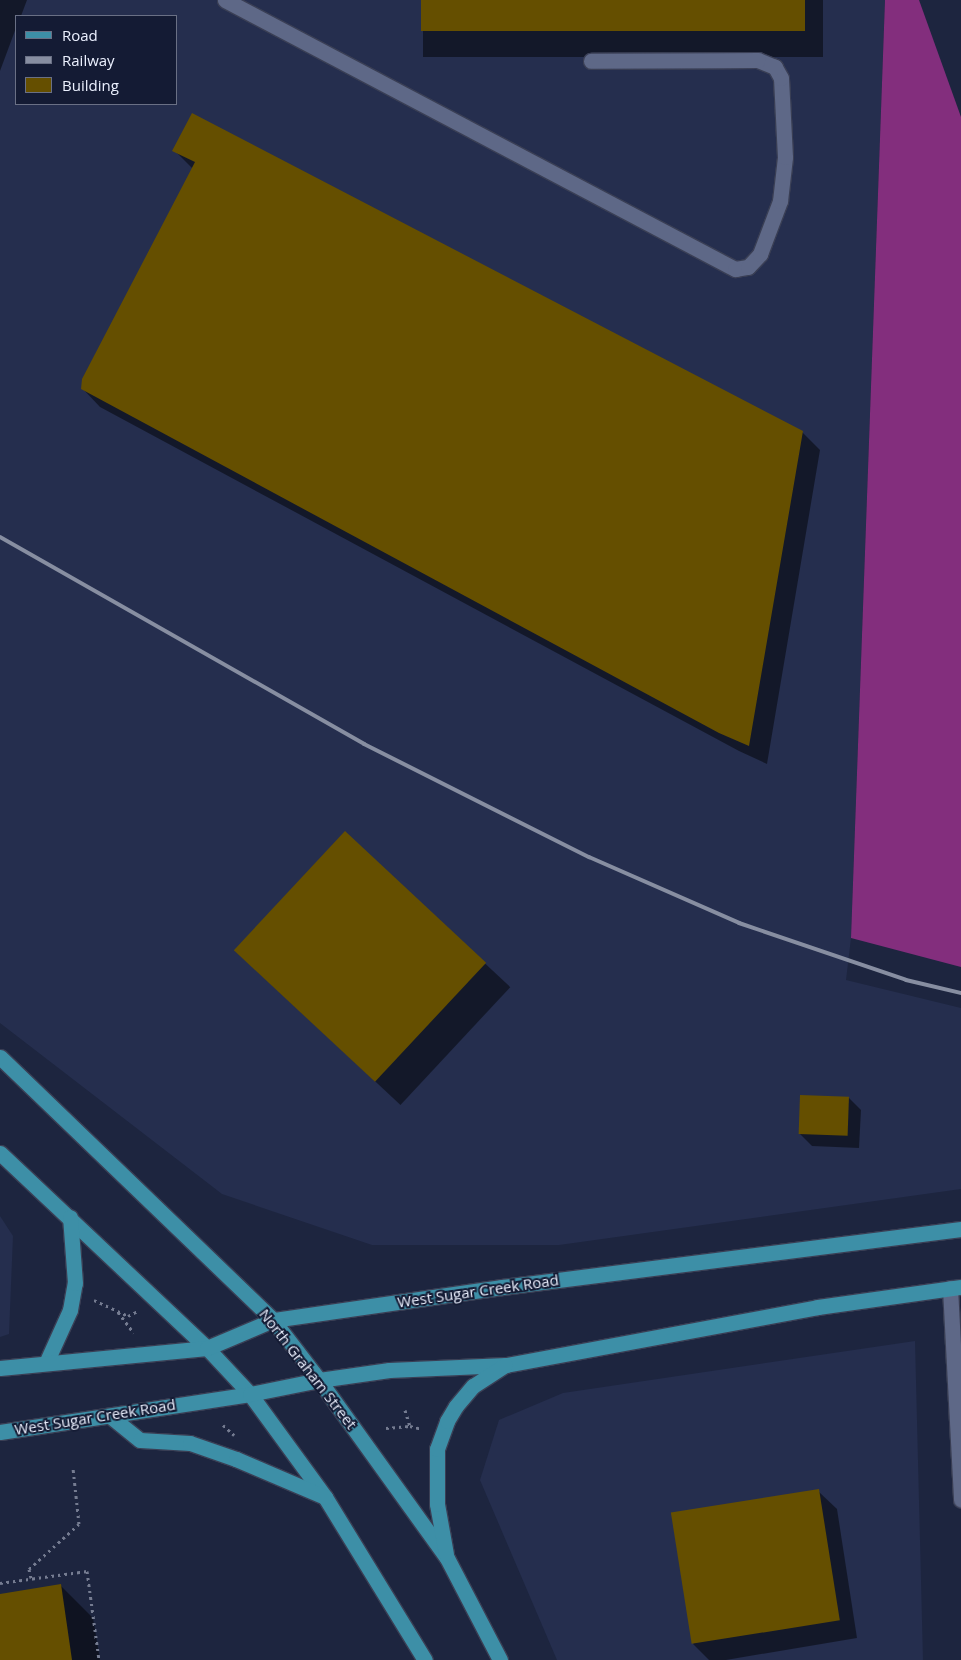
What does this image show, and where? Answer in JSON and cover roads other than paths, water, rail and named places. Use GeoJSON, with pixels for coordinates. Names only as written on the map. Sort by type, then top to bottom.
{"type":"FeatureCollection","features":[{"type":"Feature","properties":{"kind":"main road","name":"North Graham Street"},"geometry":{"type":"LineString","coordinates":[[0,1057],[273,1320],[320,1380],[447,1558],[500,1660]]}},
{"type":"Feature","properties":{"kind":"main road"},"geometry":{"type":"LineString","coordinates":[[0,1152],[207,1348],[250,1394],[325,1497],[425,1660]]}},
{"type":"Feature","properties":{"kind":"main road"},"geometry":{"type":"LineString","coordinates":[[46,1363],[70,1310],[75,1284],[70,1217]]}},
{"type":"Feature","properties":{"kind":"main road","name":"West Sugar Creek Road"},"geometry":{"type":"LineString","coordinates":[[0,1368],[207,1348],[273,1320],[502,1287],[961,1229]]}},
{"type":"Feature","properties":{"kind":"main road","name":"West Sugar Creek Road"},"geometry":{"type":"LineString","coordinates":[[0,1432],[250,1394],[320,1380],[389,1370],[506,1364],[818,1307],[956,1287]]}},
{"type":"Feature","properties":{"kind":"main road"},"geometry":{"type":"LineString","coordinates":[[447,1558],[437,1504],[438,1449],[447,1421],[456,1406],[473,1386],[506,1364]]}},
{"type":"Feature","properties":{"kind":"main road"},"geometry":{"type":"LineString","coordinates":[[110,1416],[140,1440],[190,1443],[236,1459],[325,1497]]}},
{"type":"Feature","properties":{"kind":"lane"},"geometry":{"type":"LineString","coordinates":[[225,0],[735,269],[748,266],[760,254],[780,201],[785,157],[782,78],[776,67],[758,60],[591,60]]}},
{"type":"Feature","properties":{"kind":"lane"},"geometry":{"type":"LineString","coordinates":[[956,1287],[961,1500]]}},
{"type":"Feature","properties":{"kind":"railway"},"geometry":{"type":"LineString","coordinates":[[0,537],[364,744],[589,857],[739,923],[906,980],[961,993]]}}]}
